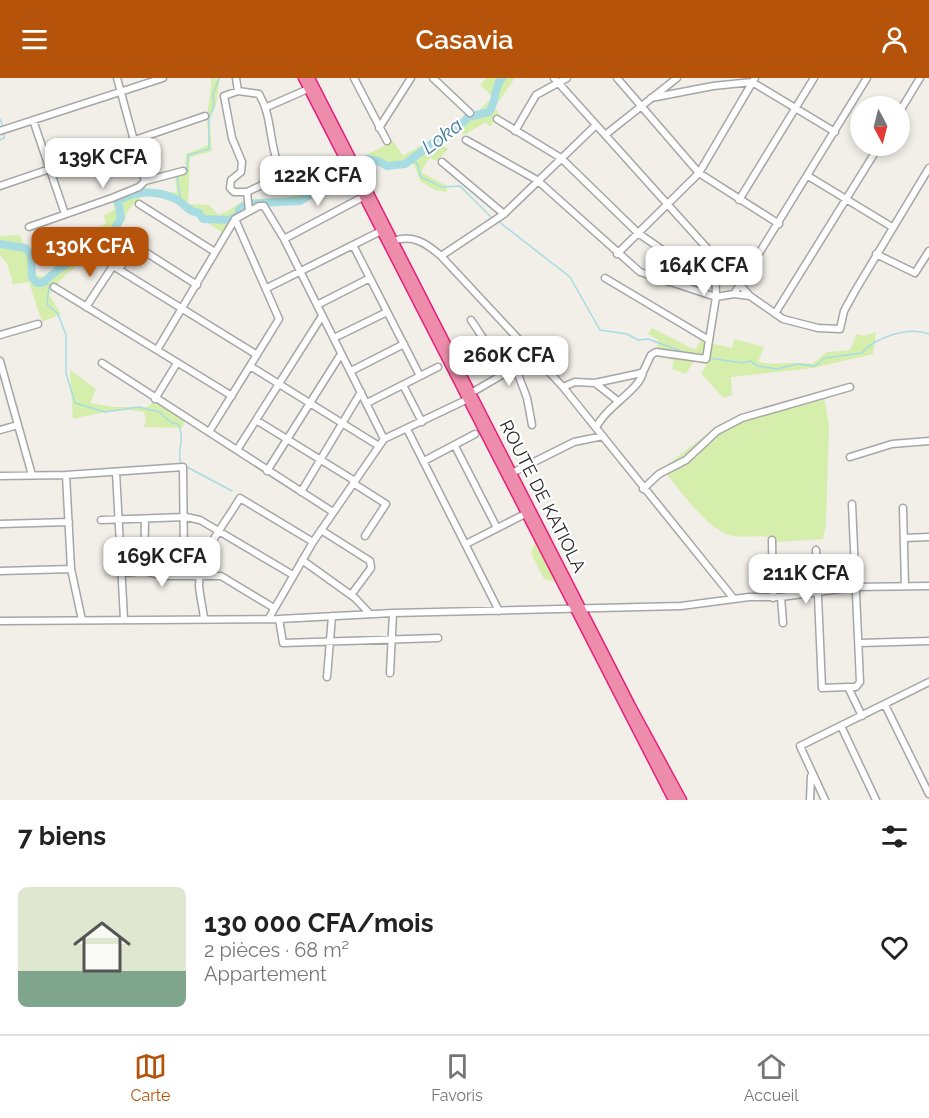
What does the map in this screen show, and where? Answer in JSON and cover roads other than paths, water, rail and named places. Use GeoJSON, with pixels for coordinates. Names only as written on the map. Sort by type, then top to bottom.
{"type":"FeatureCollection","features":[{"type":"Feature","properties":{"kind":"highway","name":"ROUTE DE KATIOLA"},"geometry":{"type":"LineString","coordinates":[[303,78],[363,197],[512,473],[673,800]]}},
{"type":"Feature","properties":{"kind":"highway","name":"ROUTE DE KATIOLA"},"geometry":{"type":"LineString","coordinates":[[310,78],[393,241],[525,514],[682,800]]}},
{"type":"Feature","properties":{"kind":"street"},"geometry":{"type":"LineString","coordinates":[[117,78],[145,181]]}},
{"type":"Feature","properties":{"kind":"street"},"geometry":{"type":"LineString","coordinates":[[0,131],[163,78]]}},
{"type":"Feature","properties":{"kind":"street"},"geometry":{"type":"LineString","coordinates":[[236,78],[238,91]]}},
{"type":"Feature","properties":{"kind":"street"},"geometry":{"type":"LineString","coordinates":[[379,128],[411,78]]}},
{"type":"Feature","properties":{"kind":"street"},"geometry":{"type":"LineString","coordinates":[[432,78],[470,113]]}},
{"type":"Feature","properties":{"kind":"street"},"geometry":{"type":"LineString","coordinates":[[515,130],[536,95],[556,80],[567,78]]}},
{"type":"Feature","properties":{"kind":"street"},"geometry":{"type":"LineString","coordinates":[[617,78],[699,173],[779,224]]}},
{"type":"Feature","properties":{"kind":"street"},"geometry":{"type":"LineString","coordinates":[[605,135],[677,78]]}},
{"type":"Feature","properties":{"kind":"street"},"geometry":{"type":"LineString","coordinates":[[739,200],[814,78]]}},
{"type":"Feature","properties":{"kind":"street"},"geometry":{"type":"LineString","coordinates":[[734,294],[867,78]]}},
{"type":"Feature","properties":{"kind":"street"},"geometry":{"type":"LineString","coordinates":[[909,96],[920,78]]}},
{"type":"Feature","properties":{"kind":"street"},"geometry":{"type":"LineString","coordinates":[[355,79],[387,141]]}},
{"type":"Feature","properties":{"kind":"street"},"geometry":{"type":"LineString","coordinates":[[556,80],[750,296],[783,319],[807,326],[840,329],[844,311],[929,168]]}},
{"type":"Feature","properties":{"kind":"street"},"geometry":{"type":"LineString","coordinates":[[651,98],[753,80],[835,132]]}},
{"type":"Feature","properties":{"kind":"street"},"geometry":{"type":"LineString","coordinates":[[617,254],[699,173],[753,80]]}},
{"type":"Feature","properties":{"kind":"street"},"geometry":{"type":"LineString","coordinates":[[267,107],[308,89]]}},
{"type":"Feature","properties":{"kind":"street"},"geometry":{"type":"LineString","coordinates":[[238,91],[259,94],[267,107],[270,118],[269,132],[276,158],[262,185],[247,195],[234,192],[230,188],[231,180],[241,172],[243,162],[232,138],[224,96],[238,91]]}},
{"type":"Feature","properties":{"kind":"street"},"geometry":{"type":"LineString","coordinates":[[0,186],[206,116]]}},
{"type":"Feature","properties":{"kind":"street"},"geometry":{"type":"LineString","coordinates":[[497,119],[561,158],[638,233],[674,258],[668,282]]}},
{"type":"Feature","properties":{"kind":"street"},"geometry":{"type":"LineString","coordinates":[[33,120],[65,214]]}},
{"type":"Feature","properties":{"kind":"street"},"geometry":{"type":"LineString","coordinates":[[441,256],[504,214],[596,125]]}},
{"type":"Feature","properties":{"kind":"street"},"geometry":{"type":"LineString","coordinates":[[466,140],[537,180],[617,254],[640,272],[716,297],[734,294],[750,296]]}},
{"type":"Feature","properties":{"kind":"street"},"geometry":{"type":"LineString","coordinates":[[776,312],[873,156]]}},
{"type":"Feature","properties":{"kind":"street"},"geometry":{"type":"LineString","coordinates":[[442,162],[504,214]]}},
{"type":"Feature","properties":{"kind":"street"},"geometry":{"type":"LineString","coordinates":[[29,227],[112,198],[139,187],[145,181],[183,171]]}},
{"type":"Feature","properties":{"kind":"street"},"geometry":{"type":"LineString","coordinates":[[808,176],[892,227]]}},
{"type":"Feature","properties":{"kind":"street"},"geometry":{"type":"LineString","coordinates":[[247,195],[249,208]]}},
{"type":"Feature","properties":{"kind":"street"},"geometry":{"type":"LineString","coordinates":[[284,239],[363,197]]}},
{"type":"Feature","properties":{"kind":"street"},"geometry":{"type":"LineString","coordinates":[[139,204],[215,252]]}},
{"type":"Feature","properties":{"kind":"street"},"geometry":{"type":"LineString","coordinates":[[157,350],[235,219],[249,208],[259,206],[268,209],[384,439]]}},
{"type":"Feature","properties":{"kind":"street"},"geometry":{"type":"LineString","coordinates":[[209,432],[279,319],[235,219]]}},
{"type":"Feature","properties":{"kind":"street"},"geometry":{"type":"LineString","coordinates":[[267,288],[381,231]]}},
{"type":"Feature","properties":{"kind":"street"},"geometry":{"type":"LineString","coordinates":[[226,234],[241,235]]}},
{"type":"Feature","properties":{"kind":"street"},"geometry":{"type":"LineString","coordinates":[[393,241],[406,237],[418,240],[441,256],[563,387],[734,599]]}},
{"type":"Feature","properties":{"kind":"street"},"geometry":{"type":"LineString","coordinates":[[353,245],[420,376]]}},
{"type":"Feature","properties":{"kind":"street"},"geometry":{"type":"LineString","coordinates":[[119,269],[136,246],[197,285]]}},
{"type":"Feature","properties":{"kind":"street"},"geometry":{"type":"LineString","coordinates":[[876,254],[915,273],[929,251]]}},
{"type":"Feature","properties":{"kind":"street"},"geometry":{"type":"LineString","coordinates":[[596,428],[607,410],[640,381],[651,355],[656,352],[707,356],[716,297],[715,255]]}},
{"type":"Feature","properties":{"kind":"street"},"geometry":{"type":"LineString","coordinates":[[86,307],[111,266],[257,355]]}},
{"type":"Feature","properties":{"kind":"street"},"geometry":{"type":"LineString","coordinates":[[317,305],[370,278]]}},
{"type":"Feature","properties":{"kind":"street"},"geometry":{"type":"LineString","coordinates":[[605,278],[709,340]]}},
{"type":"Feature","properties":{"kind":"street"},"geometry":{"type":"LineString","coordinates":[[54,287],[232,396]]}},
{"type":"Feature","properties":{"kind":"street"},"geometry":{"type":"LineString","coordinates":[[334,338],[387,312]]}},
{"type":"Feature","properties":{"kind":"street"},"geometry":{"type":"LineString","coordinates":[[237,450],[322,316]]}},
{"type":"Feature","properties":{"kind":"street"},"geometry":{"type":"LineString","coordinates":[[471,320],[507,374]]}},
{"type":"Feature","properties":{"kind":"street"},"geometry":{"type":"LineString","coordinates":[[0,326],[1,334],[38,324]]}},
{"type":"Feature","properties":{"kind":"street"},"geometry":{"type":"LineString","coordinates":[[351,371],[404,344]]}},
{"type":"Feature","properties":{"kind":"street"},"geometry":{"type":"LineString","coordinates":[[267,471],[341,354]]}},
{"type":"Feature","properties":{"kind":"street"},"geometry":{"type":"LineString","coordinates":[[269,618],[313,542],[384,439],[422,422],[533,357]]}},
{"type":"Feature","properties":{"kind":"street"},"geometry":{"type":"LineString","coordinates":[[0,361],[3,384],[18,425],[32,476]]}},
{"type":"Feature","properties":{"kind":"street"},"geometry":{"type":"LineString","coordinates":[[102,363],[333,512]]}},
{"type":"Feature","properties":{"kind":"street"},"geometry":{"type":"LineString","coordinates":[[155,399],[177,363]]}},
{"type":"Feature","properties":{"kind":"street"},"geometry":{"type":"LineString","coordinates":[[250,366],[379,446]]}},
{"type":"Feature","properties":{"kind":"street"},"geometry":{"type":"LineString","coordinates":[[367,403],[438,367]]}},
{"type":"Feature","properties":{"kind":"street"},"geometry":{"type":"LineString","coordinates":[[516,369],[527,398],[532,425]]}},
{"type":"Feature","properties":{"kind":"street"},"geometry":{"type":"LineString","coordinates":[[563,387],[575,382],[595,383],[643,372]]}},
{"type":"Feature","properties":{"kind":"street"},"geometry":{"type":"LineString","coordinates":[[595,383],[618,401]]}},
{"type":"Feature","properties":{"kind":"street"},"geometry":{"type":"LineString","coordinates":[[403,385],[422,422]]}},
{"type":"Feature","properties":{"kind":"street"},"geometry":{"type":"LineString","coordinates":[[643,489],[659,474],[686,460],[717,431],[742,418],[850,387]]}},
{"type":"Feature","properties":{"kind":"street"},"geometry":{"type":"LineString","coordinates":[[301,492],[362,392]]}},
{"type":"Feature","properties":{"kind":"street"},"geometry":{"type":"LineString","coordinates":[[256,420],[386,504],[365,536]]}},
{"type":"Feature","properties":{"kind":"street"},"geometry":{"type":"LineString","coordinates":[[0,430],[18,425]]}},
{"type":"Feature","properties":{"kind":"street"},"geometry":{"type":"LineString","coordinates":[[407,429],[499,611]]}},
{"type":"Feature","properties":{"kind":"street"},"geometry":{"type":"LineString","coordinates":[[424,461],[475,434]]}},
{"type":"Feature","properties":{"kind":"street"},"geometry":{"type":"LineString","coordinates":[[512,473],[574,442],[603,436]]}},
{"type":"Feature","properties":{"kind":"street"},"geometry":{"type":"LineString","coordinates":[[850,457],[882,446],[929,441]]}},
{"type":"Feature","properties":{"kind":"street"},"geometry":{"type":"LineString","coordinates":[[455,446],[497,528]]}},
{"type":"Feature","properties":{"kind":"street"},"geometry":{"type":"LineString","coordinates":[[0,476],[66,475],[183,467],[184,559],[199,575]]}},
{"type":"Feature","properties":{"kind":"street"},"geometry":{"type":"LineString","coordinates":[[116,472],[124,619]]}},
{"type":"Feature","properties":{"kind":"street"},"geometry":{"type":"LineString","coordinates":[[66,475],[71,569],[82,620]]}},
{"type":"Feature","properties":{"kind":"street"},"geometry":{"type":"LineString","coordinates":[[204,619],[199,575],[212,539],[240,498],[313,542]]}},
{"type":"Feature","properties":{"kind":"street"},"geometry":{"type":"LineString","coordinates":[[816,549],[822,688],[856,687],[861,682],[852,504]]}},
{"type":"Feature","properties":{"kind":"street"},"geometry":{"type":"LineString","coordinates":[[903,508],[905,586]]}},
{"type":"Feature","properties":{"kind":"street"},"geometry":{"type":"LineString","coordinates":[[466,544],[525,514]]}},
{"type":"Feature","properties":{"kind":"street"},"geometry":{"type":"LineString","coordinates":[[101,520],[182,517],[200,520],[219,529],[293,575]]}},
{"type":"Feature","properties":{"kind":"street"},"geometry":{"type":"LineString","coordinates":[[144,571],[145,519]]}},
{"type":"Feature","properties":{"kind":"street"},"geometry":{"type":"LineString","coordinates":[[0,524],[69,522]]}},
{"type":"Feature","properties":{"kind":"street"},"geometry":{"type":"LineString","coordinates":[[321,530],[370,561],[371,568],[351,595]]}},
{"type":"Feature","properties":{"kind":"street"},"geometry":{"type":"LineString","coordinates":[[904,538],[929,537]]}},
{"type":"Feature","properties":{"kind":"street"},"geometry":{"type":"LineString","coordinates":[[772,540],[773,598]]}},
{"type":"Feature","properties":{"kind":"street"},"geometry":{"type":"LineString","coordinates":[[302,560],[351,595],[369,614]]}},
{"type":"Feature","properties":{"kind":"street"},"geometry":{"type":"LineString","coordinates":[[0,571],[71,569]]}},
{"type":"Feature","properties":{"kind":"street"},"geometry":{"type":"LineString","coordinates":[[122,573],[144,571],[163,576],[221,576],[274,608]]}},
{"type":"Feature","properties":{"kind":"street"},"geometry":{"type":"LineString","coordinates":[[0,621],[279,619],[393,613],[681,606],[734,599],[773,598],[817,590],[929,586]]}},
{"type":"Feature","properties":{"kind":"street"},"geometry":{"type":"LineString","coordinates":[[781,597],[783,623]]}},
{"type":"Feature","properties":{"kind":"street"},"geometry":{"type":"LineString","coordinates":[[390,673],[393,613]]}},
{"type":"Feature","properties":{"kind":"street"},"geometry":{"type":"LineString","coordinates":[[327,677],[332,616]]}},
{"type":"Feature","properties":{"kind":"street"},"geometry":{"type":"LineString","coordinates":[[279,619],[283,643],[438,638]]}},
{"type":"Feature","properties":{"kind":"street"},"geometry":{"type":"LineString","coordinates":[[860,643],[929,641]]}},
{"type":"Feature","properties":{"kind":"street"},"geometry":{"type":"LineString","coordinates":[[825,800],[800,746],[929,683]]}},
{"type":"Feature","properties":{"kind":"street"},"geometry":{"type":"LineString","coordinates":[[848,687],[862,716]]}},
{"type":"Feature","properties":{"kind":"street"},"geometry":{"type":"LineString","coordinates":[[885,705],[929,794]]}},
{"type":"Feature","properties":{"kind":"street"},"geometry":{"type":"LineString","coordinates":[[841,726],[876,800]]}},
{"type":"Feature","properties":{"kind":"street"},"geometry":{"type":"LineString","coordinates":[[810,800],[811,773]]}},
{"type":"Feature","properties":{"kind":"waterway"},"geometry":{"type":"LineString","coordinates":[[178,199],[180,196],[177,177],[187,171],[188,155],[209,149],[209,119],[214,105],[213,95],[219,78]]}},
{"type":"Feature","properties":{"kind":"waterway","name":"Loka"},"geometry":{"type":"LineString","coordinates":[[362,162],[367,159],[387,166],[405,164],[445,134],[459,127],[468,117],[489,112],[497,86],[502,78]]}},
{"type":"Feature","properties":{"kind":"waterway"},"geometry":{"type":"LineString","coordinates":[[0,119],[3,126]]}},
{"type":"Feature","properties":{"kind":"waterway"},"geometry":{"type":"LineString","coordinates":[[0,140],[4,138],[4,131]]}},
{"type":"Feature","properties":{"kind":"waterway"},"geometry":{"type":"LineString","coordinates":[[411,160],[417,163],[421,177],[442,187],[460,186],[493,219]]}},
{"type":"Feature","properties":{"kind":"waterway"},"geometry":{"type":"LineString","coordinates":[[0,244],[25,248],[31,254],[32,277],[37,283],[42,283],[112,233],[121,218],[118,201],[125,197],[146,192],[161,194],[176,199],[199,213],[203,219],[229,220],[238,216],[239,210],[247,204],[300,201],[310,195],[319,183],[345,170]]}},
{"type":"Feature","properties":{"kind":"waterway"},"geometry":{"type":"LineString","coordinates":[[498,221],[570,277],[600,330],[627,334],[638,340],[648,339],[686,353]]}},
{"type":"Feature","properties":{"kind":"waterway"},"geometry":{"type":"LineString","coordinates":[[46,282],[49,286],[47,304],[58,314],[66,335],[66,373],[75,403],[105,412],[139,407],[159,412],[172,423],[178,424],[181,434],[181,464]]}},
{"type":"Feature","properties":{"kind":"waterway"},"geometry":{"type":"LineString","coordinates":[[709,358],[743,363],[750,361],[758,366],[777,369],[797,364],[815,366],[825,358],[862,353],[875,342],[903,332],[929,334]]}},
{"type":"Feature","properties":{"kind":"waterway"},"geometry":{"type":"LineString","coordinates":[[185,466],[232,491]]}}]}
